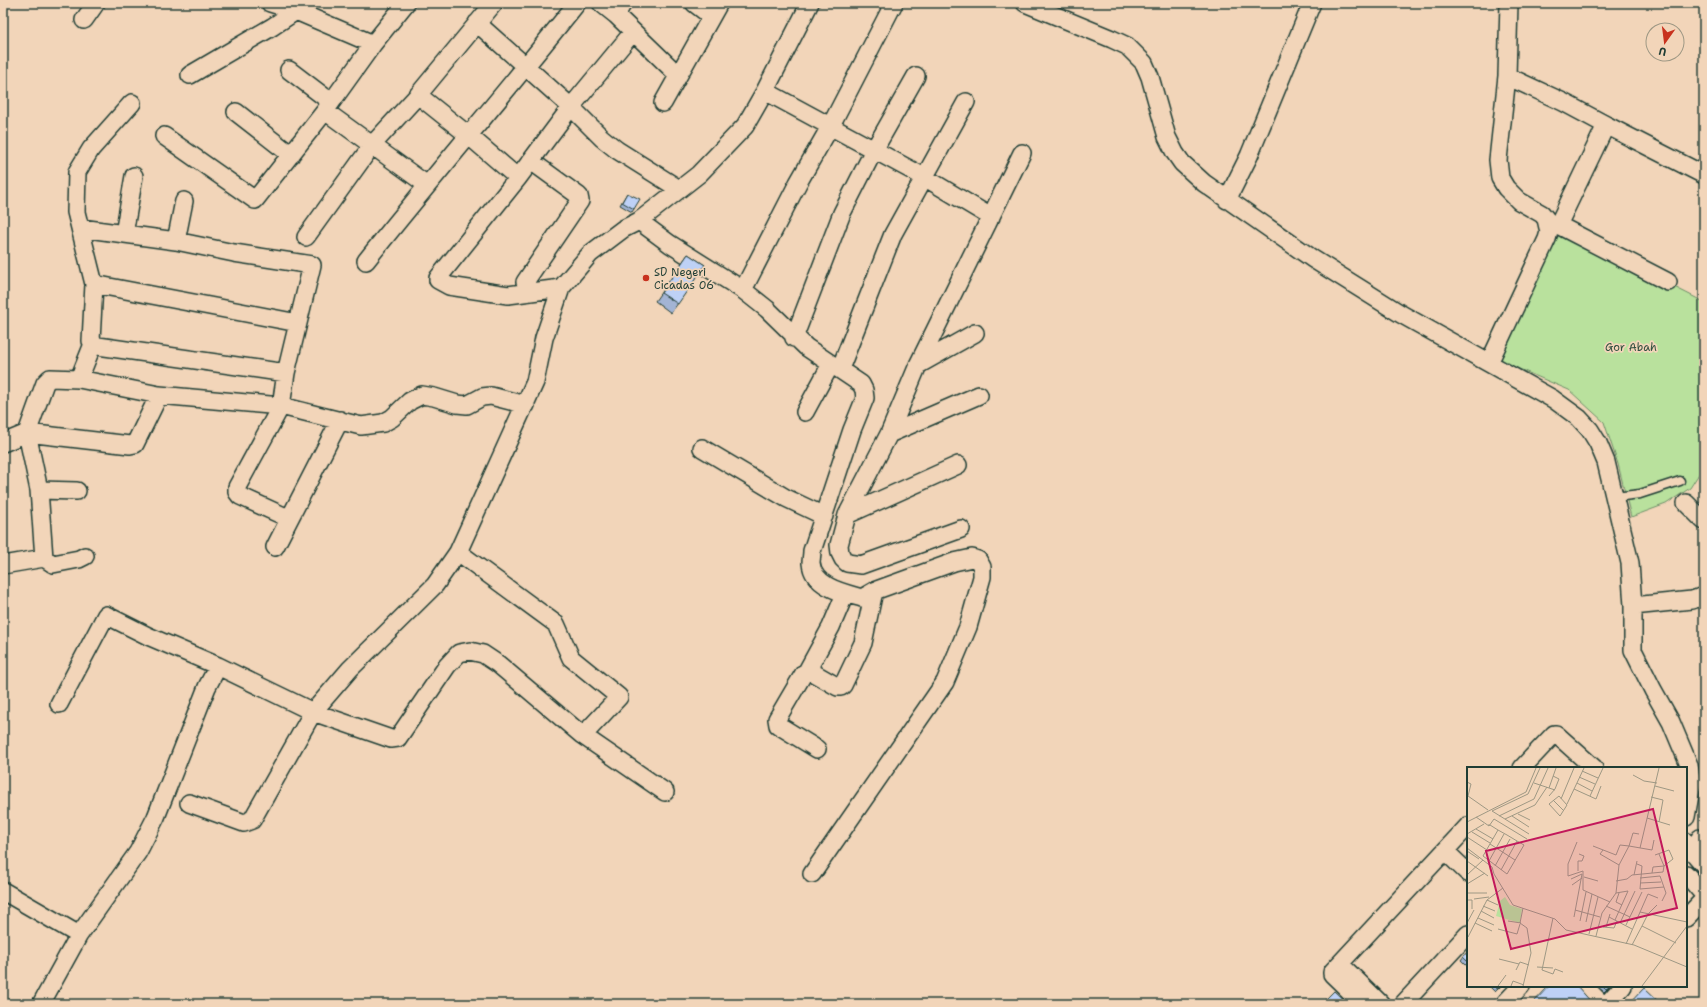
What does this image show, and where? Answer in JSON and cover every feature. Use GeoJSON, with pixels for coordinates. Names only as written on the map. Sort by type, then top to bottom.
{"type":"FeatureCollection","features":[{"type":"Feature","properties":{"kind":"street"},"geometry":{"type":"LineString","coordinates":[[84,20],[96,3]]}},
{"type":"Feature","properties":{"kind":"street"},"geometry":{"type":"LineString","coordinates":[[270,3],[299,7],[373,44]]}},
{"type":"Feature","properties":{"kind":"street"},"geometry":{"type":"LineString","coordinates":[[164,136],[255,200],[291,155],[373,44],[406,3]]}},
{"type":"Feature","properties":{"kind":"street"},"geometry":{"type":"LineString","coordinates":[[306,237],[373,144],[418,95],[494,3]]}},
{"type":"Feature","properties":{"kind":"street"},"geometry":{"type":"LineString","coordinates":[[366,261],[577,3]]}},
{"type":"Feature","properties":{"kind":"street"},"geometry":{"type":"LineString","coordinates":[[601,3],[619,9],[633,32],[678,75]]}},
{"type":"Feature","properties":{"kind":"street"},"geometry":{"type":"LineString","coordinates":[[662,102],[715,10],[694,3]]}},
{"type":"Feature","properties":{"kind":"street"},"geometry":{"type":"LineString","coordinates":[[189,803],[244,823],[250,822],[313,712],[350,668],[434,585],[458,552],[526,405],[535,382],[544,338],[561,288],[590,254],[623,228],[639,221],[679,188],[699,174],[745,126],[765,91],[810,3]]}},
{"type":"Feature","properties":{"kind":"street"},"geometry":{"type":"LineString","coordinates":[[743,290],[894,3]]}},
{"type":"Feature","properties":{"kind":"street"},"geometry":{"type":"LineString","coordinates":[[1025,3],[1127,46],[1144,63],[1150,77],[1167,137],[1182,163],[1198,179],[1313,259],[1394,310],[1553,399],[1579,418],[1598,443],[1606,462],[1615,497],[1630,563],[1636,657],[1671,722],[1689,765],[1692,784],[1687,812]]}},
{"type":"Feature","properties":{"kind":"street"},"geometry":{"type":"LineString","coordinates":[[1227,200],[1249,156],[1312,3]]}},
{"type":"Feature","properties":{"kind":"street"},"geometry":{"type":"LineString","coordinates":[[1509,3],[1507,76],[1498,160],[1500,178],[1506,188],[1520,201],[1542,214],[1553,224],[1668,282]]}},
{"type":"Feature","properties":{"kind":"street"},"geometry":{"type":"LineString","coordinates":[[190,75],[272,27],[299,7]]}},
{"type":"Feature","properties":{"kind":"street"},"geometry":{"type":"LineString","coordinates":[[477,23],[527,66],[602,138],[617,150],[679,188]]}},
{"type":"Feature","properties":{"kind":"street"},"geometry":{"type":"LineString","coordinates":[[561,288],[508,295],[449,286],[442,284],[438,280],[518,178],[571,107],[633,32]]}},
{"type":"Feature","properties":{"kind":"street"},"geometry":{"type":"LineString","coordinates":[[289,70],[328,106],[373,144],[427,185]]}},
{"type":"Feature","properties":{"kind":"street"},"geometry":{"type":"LineString","coordinates":[[794,338],[842,213],[874,150],[916,76]]}},
{"type":"Feature","properties":{"kind":"street"},"geometry":{"type":"LineString","coordinates":[[1507,76],[1563,102],[1704,176]]}},
{"type":"Feature","properties":{"kind":"street"},"geometry":{"type":"LineString","coordinates":[[765,91],[924,177],[991,217]]}},
{"type":"Feature","properties":{"kind":"street"},"geometry":{"type":"LineString","coordinates":[[418,95],[518,178]]}},
{"type":"Feature","properties":{"kind":"street"},"geometry":{"type":"LineString","coordinates":[[805,412],[835,366],[893,234],[966,102]]}},
{"type":"Feature","properties":{"kind":"street"},"geometry":{"type":"LineString","coordinates":[[79,379],[93,344],[91,341],[94,284],[76,212],[77,172],[79,166],[91,149],[132,103]]}},
{"type":"Feature","properties":{"kind":"street"},"geometry":{"type":"LineString","coordinates":[[236,112],[291,155]]}},
{"type":"Feature","properties":{"kind":"street"},"geometry":{"type":"LineString","coordinates":[[1489,363],[1549,232],[1606,125]]}},
{"type":"Feature","properties":{"kind":"street"},"geometry":{"type":"LineString","coordinates":[[961,529],[861,566],[848,563],[840,553],[839,545],[847,515],[889,434],[918,365],[1022,153]]}},
{"type":"Feature","properties":{"kind":"street"},"geometry":{"type":"LineString","coordinates":[[525,282],[580,201],[579,196],[530,162]]}},
{"type":"Feature","properties":{"kind":"street"},"geometry":{"type":"LineString","coordinates":[[124,234],[134,176]]}},
{"type":"Feature","properties":{"kind":"street"},"geometry":{"type":"LineString","coordinates":[[176,242],[184,201]]}},
{"type":"Feature","properties":{"kind":"street"},"geometry":{"type":"LineString","coordinates":[[639,221],[670,244],[743,290],[766,309],[794,338],[861,384],[864,390],[865,398],[852,430],[816,537],[811,564],[815,574],[822,582],[845,594],[862,598],[874,591],[954,562],[972,558],[978,560],[982,567],[982,577],[968,628],[945,682],[812,874]]}},
{"type":"Feature","properties":{"kind":"street"},"geometry":{"type":"LineString","coordinates":[[81,228],[176,242],[312,265],[312,272],[286,373],[281,406],[237,487],[237,492],[240,496],[288,518]]}},
{"type":"Feature","properties":{"kind":"street"},"geometry":{"type":"LineString","coordinates":[[94,284],[298,323]]}},
{"type":"Feature","properties":{"kind":"street"},"geometry":{"type":"LineString","coordinates":[[918,365],[975,333]]}},
{"type":"Feature","properties":{"kind":"street"},"geometry":{"type":"LineString","coordinates":[[93,344],[98,346],[286,373]]}},
{"type":"Feature","properties":{"kind":"street"},"geometry":{"type":"LineString","coordinates":[[44,558],[39,490],[27,433],[45,383],[50,378],[79,379],[159,395],[281,406],[361,426],[383,424],[392,418],[410,401],[422,395],[467,406],[482,398],[491,396],[526,405]]}},
{"type":"Feature","properties":{"kind":"street"},"geometry":{"type":"LineString","coordinates":[[3,443],[27,433],[130,445],[135,444],[159,395]]}},
{"type":"Feature","properties":{"kind":"street"},"geometry":{"type":"LineString","coordinates":[[889,434],[979,395]]}},
{"type":"Feature","properties":{"kind":"street"},"geometry":{"type":"LineString","coordinates":[[274,547],[340,420]]}},
{"type":"Feature","properties":{"kind":"street"},"geometry":{"type":"LineString","coordinates":[[702,448],[786,498],[824,516]]}},
{"type":"Feature","properties":{"kind":"street"},"geometry":{"type":"LineString","coordinates":[[847,515],[958,465]]}},
{"type":"Feature","properties":{"kind":"street"},"geometry":{"type":"LineString","coordinates":[[39,490],[77,491]]}},
{"type":"Feature","properties":{"kind":"street"},"geometry":{"type":"LineString","coordinates":[[1686,503],[1704,521]]}},
{"type":"Feature","properties":{"kind":"street"},"geometry":{"type":"LineString","coordinates":[[458,552],[556,624],[571,658],[619,697],[582,735]]}},
{"type":"Feature","properties":{"kind":"street"},"geometry":{"type":"LineString","coordinates":[[3,565],[44,558],[53,564],[79,559],[86,556]]}},
{"type":"Feature","properties":{"kind":"street"},"geometry":{"type":"LineString","coordinates":[[807,671],[842,687],[863,643],[874,591]]}},
{"type":"Feature","properties":{"kind":"street"},"geometry":{"type":"LineString","coordinates":[[817,749],[795,736],[776,722],[804,672],[807,671],[832,627],[845,594]]}},
{"type":"Feature","properties":{"kind":"street"},"geometry":{"type":"LineString","coordinates":[[1633,606],[1692,600],[1704,596]]}},
{"type":"Feature","properties":{"kind":"street"},"geometry":{"type":"LineString","coordinates":[[59,704],[106,615],[148,636],[218,666],[298,706],[392,739],[398,738],[447,666],[458,653],[470,651],[483,654],[498,664],[582,735],[665,792]]}},
{"type":"Feature","properties":{"kind":"street"},"geometry":{"type":"LineString","coordinates":[[41,1004],[79,935],[138,852],[156,817],[207,687],[218,666]]}},
{"type":"Feature","properties":{"kind":"street"},"geometry":{"type":"LineString","coordinates":[[1523,767],[1554,734],[1556,734],[1593,767]]}},
{"type":"Feature","properties":{"kind":"street"},"geometry":{"type":"LineString","coordinates":[[1363,1004],[1332,974],[1467,827]]}},
{"type":"Feature","properties":{"kind":"street"},"geometry":{"type":"LineString","coordinates":[[1697,841],[1690,849],[1704,865]]}},
{"type":"Feature","properties":{"kind":"street"},"geometry":{"type":"LineString","coordinates":[[1445,851],[1467,872]]}},
{"type":"Feature","properties":{"kind":"street"},"geometry":{"type":"LineString","coordinates":[[1687,875],[1704,895]]}},
{"type":"Feature","properties":{"kind":"street"},"geometry":{"type":"LineString","coordinates":[[3,891],[79,935]]}},
{"type":"Feature","properties":{"kind":"street"},"geometry":{"type":"LineString","coordinates":[[1687,917],[1704,899]]}},
{"type":"Feature","properties":{"kind":"street"},"geometry":{"type":"LineString","coordinates":[[1403,1004],[1467,935]]}},
{"type":"Feature","properties":{"kind":"street"},"geometry":{"type":"LineString","coordinates":[[1340,964],[1381,1004]]}},
{"type":"Feature","properties":{"kind":"street"},"geometry":{"type":"LineString","coordinates":[[1504,1004],[1520,987]]}},
{"type":"Feature","properties":{"kind":"street"},"geometry":{"type":"LineString","coordinates":[[1585,987],[1602,1004]]}},
{"type":"Feature","properties":{"kind":"street"},"geometry":{"type":"LineString","coordinates":[[1606,1004],[1622,987]]}},
{"type":"Feature","properties":{"kind":"lane"},"geometry":{"type":"LineString","coordinates":[[1615,497],[1640,494],[1680,481]]}},
{"type":"Feature","properties":{"kind":"green space","name":"Gor Abah"},"geometry":{"type":"Polygon","coordinates":[[[1558,228],[1704,302],[1704,466],[1690,488],[1666,504],[1631,517],[1618,464],[1604,422],[1569,390],[1498,360],[1558,228]]]}},
{"type":"Feature","properties":{"kind":"building"},"geometry":{"type":"Polygon","coordinates":[[[627,193],[640,199],[634,209],[622,202],[627,193]]]}},
{"type":"Feature","properties":{"kind":"building"},"geometry":{"type":"Polygon","coordinates":[[[688,254],[705,265],[678,304],[661,293],[688,254]]]}},
{"type":"Feature","properties":{"kind":"building"},"geometry":{"type":"Polygon","coordinates":[[[1467,952],[1467,961],[1463,957],[1467,952]]]}},
{"type":"Feature","properties":{"kind":"building"},"geometry":{"type":"Polygon","coordinates":[[[1548,987],[1578,987],[1593,1004],[1532,1004],[1548,987]]]}},
{"type":"Feature","properties":{"kind":"building"},"geometry":{"type":"Polygon","coordinates":[[[1644,988],[1661,1004],[1629,1004],[1644,988]]]}},
{"type":"Feature","properties":{"kind":"building"},"geometry":{"type":"Polygon","coordinates":[[[1334,991],[1348,1004],[1321,1004],[1334,991]]]}},
{"type":"Feature","properties":{"kind":"place","name":"SD Negeri Cicadas 06"},"geometry":{"type":"Point","coordinates":[646,278]}}]}
